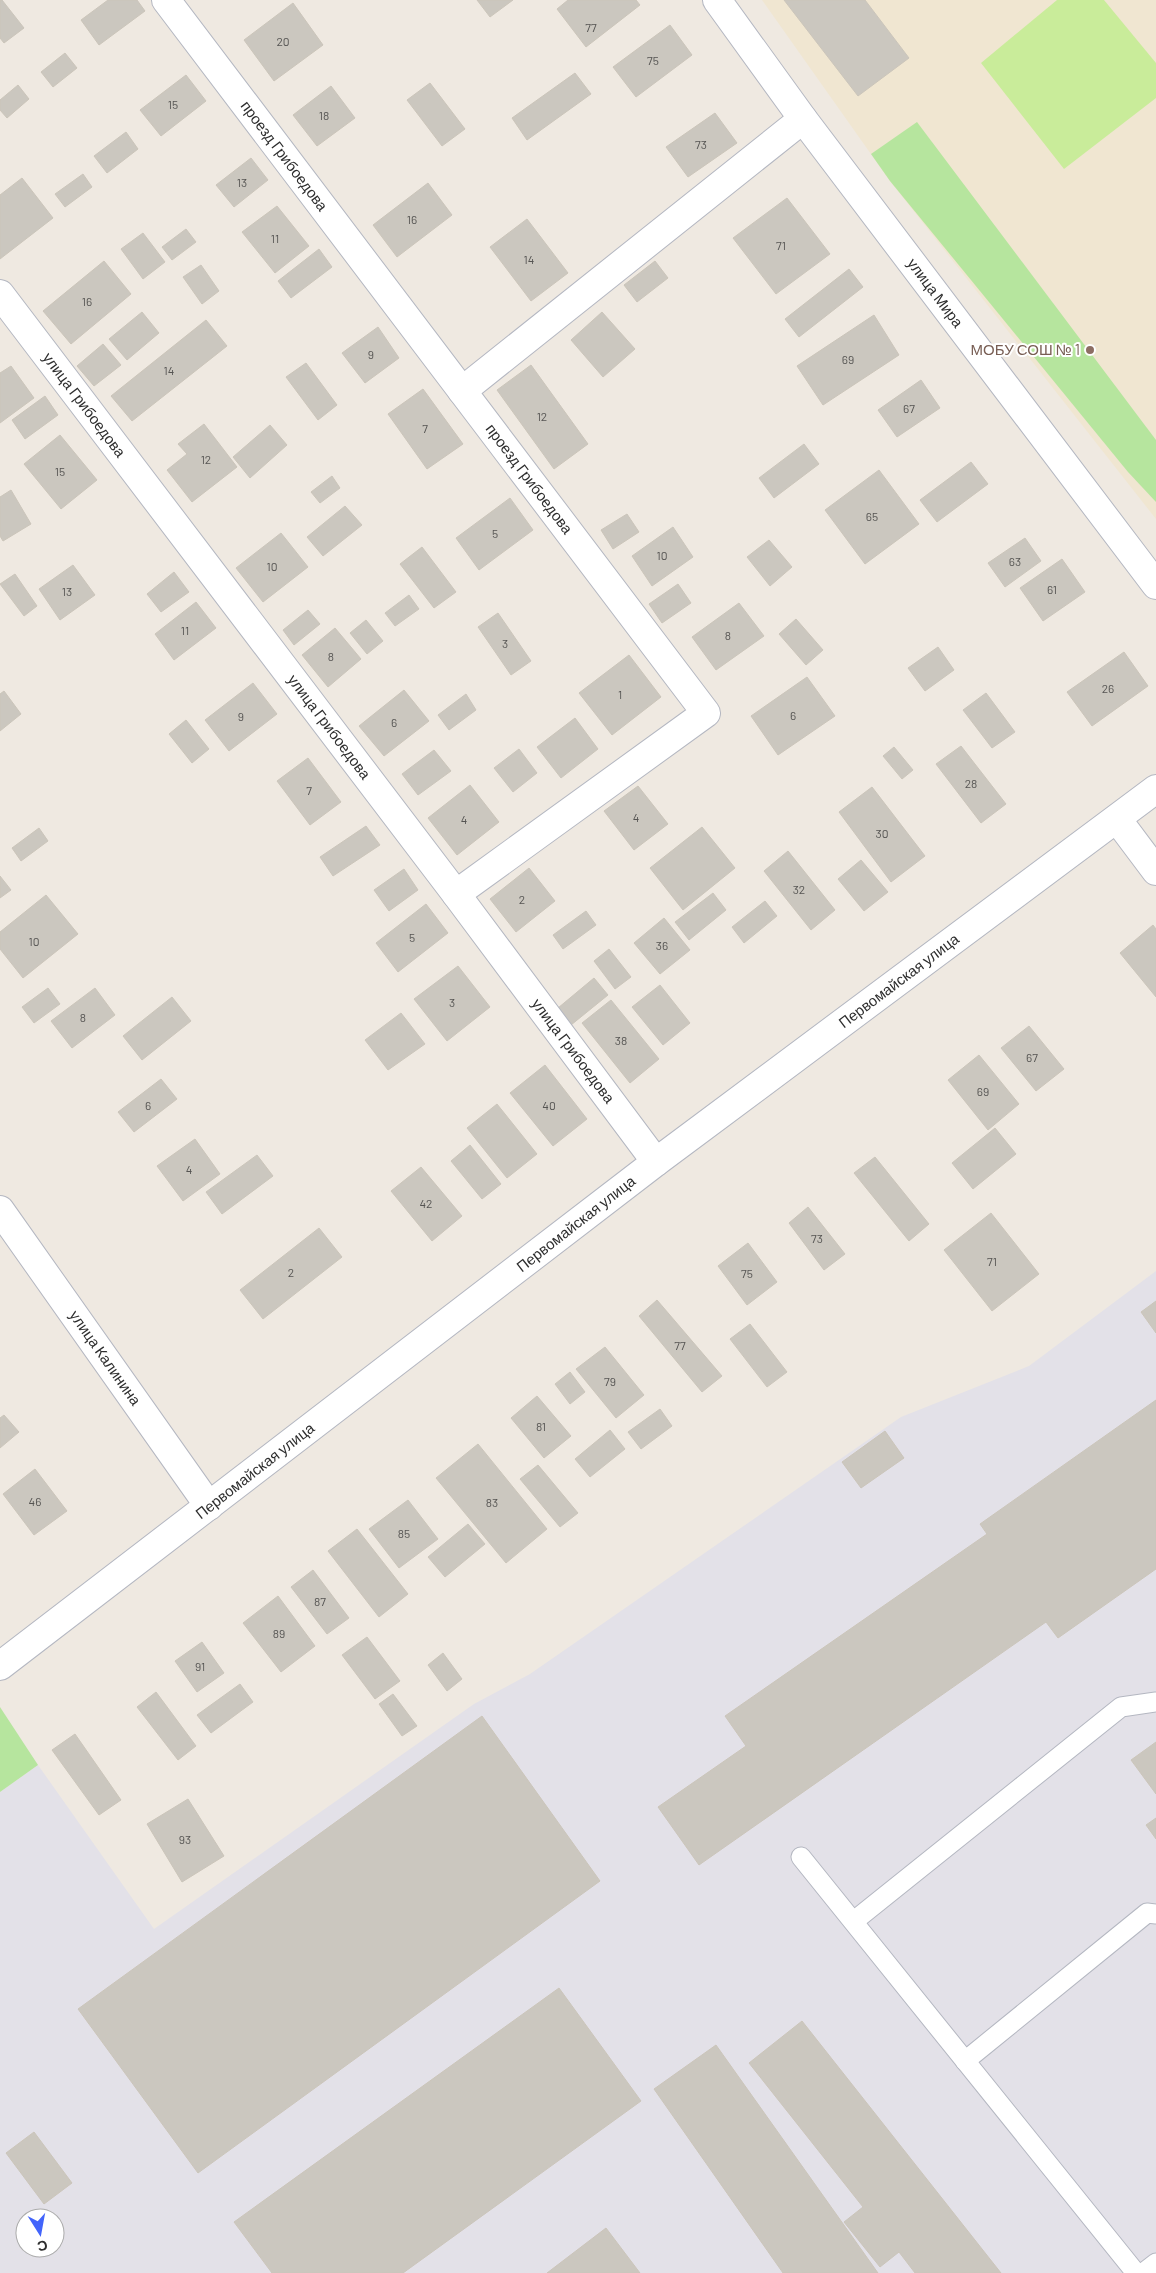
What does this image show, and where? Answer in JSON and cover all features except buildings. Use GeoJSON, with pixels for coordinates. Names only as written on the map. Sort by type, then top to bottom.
{"type":"FeatureCollection","features":[{"type":"Feature","properties":{"kind":"street","name":"проезд Грибоедова"},"geometry":{"type":"LineString","coordinates":[[166,0],[706,713],[456,894]]}},
{"type":"Feature","properties":{"kind":"street","name":"улица Мира"},"geometry":{"type":"LineString","coordinates":[[717,0],[803,119],[1156,585]]}},
{"type":"Feature","properties":{"kind":"street"},"geometry":{"type":"LineString","coordinates":[[462,392],[803,119]]}},
{"type":"Feature","properties":{"kind":"street","name":"улица Грибоедова"},"geometry":{"type":"LineString","coordinates":[[0,294],[456,894],[656,1162]]}},
{"type":"Feature","properties":{"kind":"street","name":"Первомайская улица"},"geometry":{"type":"LineString","coordinates":[[0,1666],[656,1162],[1156,789]]}},
{"type":"Feature","properties":{"kind":"street"},"geometry":{"type":"LineString","coordinates":[[1117,819],[1156,870]]}},
{"type":"Feature","properties":{"kind":"street","name":"улица Калинина"},"geometry":{"type":"LineString","coordinates":[[0,1210],[209,1506]]}},
{"type":"Feature","properties":{"kind":"lane"},"geometry":{"type":"LineString","coordinates":[[854,1921],[1120,1707],[1156,1702]]}},
{"type":"Feature","properties":{"kind":"lane"},"geometry":{"type":"LineString","coordinates":[[801,1856],[1136,2273]]}},
{"type":"Feature","properties":{"kind":"lane"},"geometry":{"type":"LineString","coordinates":[[965,2061],[1147,1914],[1156,1914]]}},
{"type":"Feature","properties":{"kind":"lane"},"geometry":{"type":"LineString","coordinates":[[1143,2273],[1156,2263]]}},
{"type":"Feature","properties":{"kind":"shaded area","name":"МОБУ СОШ № 1"},"geometry":{"type":"Polygon","coordinates":[[[762,0],[1156,0],[1156,519],[890,181],[762,0]]]}},
{"type":"Feature","properties":{"kind":"shaded area"},"geometry":{"type":"Polygon","coordinates":[[[1156,1271],[1156,2273],[0,2273],[0,1792],[38,1765],[154,1929],[474,1704],[530,1674],[901,1417],[1029,1366],[1156,1271]]]}},
{"type":"Feature","properties":{"kind":"green space"},"geometry":{"type":"Polygon","coordinates":[[[1057,0],[1104,0],[1156,63],[1156,98],[1064,169],[981,63],[1057,0]]]}},
{"type":"Feature","properties":{"kind":"green space"},"geometry":{"type":"Polygon","coordinates":[[[917,122],[1156,440],[1156,502],[1128,472],[890,181],[871,154],[917,122]]]}},
{"type":"Feature","properties":{"kind":"green space"},"geometry":{"type":"Polygon","coordinates":[[[0,1707],[38,1765],[0,1792],[0,1707]]]}},
{"type":"Feature","properties":{"kind":"place","name":"МОБУ СОШ № 1"},"geometry":{"type":"Point","coordinates":[1090,350]}}]}
